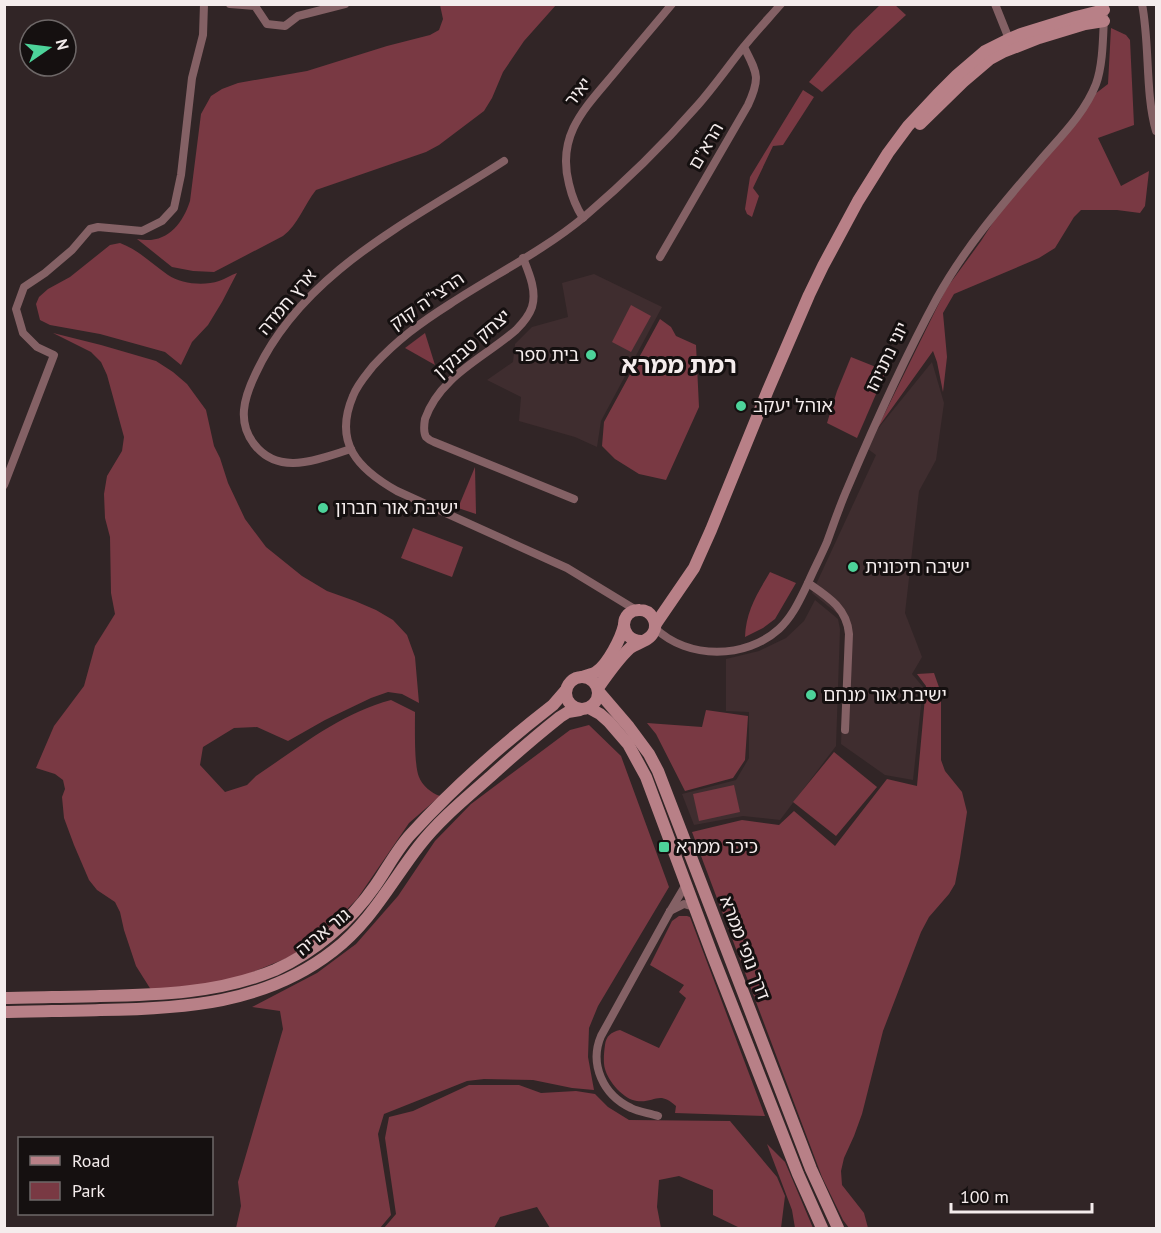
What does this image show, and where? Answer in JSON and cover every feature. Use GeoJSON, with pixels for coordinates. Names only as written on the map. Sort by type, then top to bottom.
{"type":"FeatureCollection","features":[{"type":"Feature","properties":{"kind":"main road"},"geometry":{"type":"LineString","coordinates":[[655,627],[694,568],[809,295],[858,201],[888,153],[908,126],[957,75],[985,51],[1008,39],[1076,17],[1104,16]]}},
{"type":"Feature","properties":{"kind":"main road"},"geometry":{"type":"LineString","coordinates":[[888,153],[990,59],[1012,48],[1104,16]]}},
{"type":"Feature","properties":{"kind":"main road"},"geometry":{"type":"LineString","coordinates":[[639,610],[646,611],[653,617],[654,633],[623,656],[598,690],[596,702],[585,709],[571,705],[566,696],[566,690],[572,681],[597,672],[602,666],[621,637],[624,622],[629,614],[639,610],[652,608],[658,605],[687,580]]}},
{"type":"Feature","properties":{"kind":"main road"},"geometry":{"type":"LineString","coordinates":[[624,622],[624,630],[629,637],[633,640],[644,640]]}},
{"type":"Feature","properties":{"kind":"main road"},"geometry":{"type":"LineString","coordinates":[[582,677],[592,680],[598,690]]}},
{"type":"Feature","properties":{"kind":"main road","name":"גור אריה"},"geometry":{"type":"LineString","coordinates":[[4,998],[148,996],[198,991],[257,977],[294,961],[326,939],[350,916],[374,887],[408,837],[427,816],[458,786],[553,705],[566,690]]}},
{"type":"Feature","properties":{"kind":"main road","name":"דרך נופי ממרא"},"geometry":{"type":"LineString","coordinates":[[598,690],[650,754],[658,771],[811,1169],[838,1228]]}},
{"type":"Feature","properties":{"kind":"main road","name":"דרך נופי ממרא"},"geometry":{"type":"LineString","coordinates":[[585,709],[600,714],[609,722],[628,744],[646,777],[798,1174],[822,1228]]}},
{"type":"Feature","properties":{"kind":"main road","name":"גור אריה"},"geometry":{"type":"LineString","coordinates":[[4,1012],[135,1010],[200,1005],[261,990],[300,973],[334,950],[360,926],[373,912],[419,845],[468,796],[560,717],[568,712],[585,709]]}},
{"type":"Feature","properties":{"kind":"street"},"geometry":{"type":"LineString","coordinates":[[4,485],[54,355],[37,347],[24,333],[16,309],[24,287],[72,250],[90,229],[98,227],[142,231],[162,221],[174,208],[182,175],[192,78],[203,35],[204,4]]}},
{"type":"Feature","properties":{"kind":"street"},"geometry":{"type":"LineString","coordinates":[[230,4],[255,6],[267,24],[285,26],[298,16],[345,4]]}},
{"type":"Feature","properties":{"kind":"street","name":"יאיר"},"geometry":{"type":"LineString","coordinates":[[583,218],[574,201],[566,174],[567,142],[573,127],[585,107],[672,4]]}},
{"type":"Feature","properties":{"kind":"street","name":"הרצי\"ה קוק"},"geometry":{"type":"LineString","coordinates":[[639,610],[567,568],[397,491],[373,477],[354,457],[351,449],[346,431],[349,406],[353,394],[370,370],[405,335],[483,282],[555,239],[619,186],[699,104],[781,4]]}},
{"type":"Feature","properties":{"kind":"street"},"geometry":{"type":"LineString","coordinates":[[995,4],[1008,39]]}},
{"type":"Feature","properties":{"kind":"street"},"geometry":{"type":"LineString","coordinates":[[1142,4],[1146,24],[1152,111],[1156,132]]}},
{"type":"Feature","properties":{"kind":"street","name":"יוני נתניהו"},"geometry":{"type":"LineString","coordinates":[[672,641],[689,649],[716,652],[745,648],[770,636],[791,615],[826,543],[840,504],[877,421],[942,289],[986,224],[1076,117],[1091,95],[1099,74],[1104,16]]}},
{"type":"Feature","properties":{"kind":"street","name":"הרא\"ם"},"geometry":{"type":"LineString","coordinates":[[660,257],[755,92],[757,78],[755,69],[744,47]]}},
{"type":"Feature","properties":{"kind":"street","name":"ארץ חמדה"},"geometry":{"type":"LineString","coordinates":[[351,449],[299,463],[276,461],[266,456],[251,440],[243,416],[244,403],[260,362],[308,297],[339,269],[379,240],[504,160]]}},
{"type":"Feature","properties":{"kind":"street","name":"יצחק טבנקין"},"geometry":{"type":"LineString","coordinates":[[524,258],[533,290],[533,300],[528,316],[516,330],[476,358],[450,381],[428,413],[424,424],[425,436],[434,442],[574,499]]}},
{"type":"Feature","properties":{"kind":"street"},"geometry":{"type":"LineString","coordinates":[[808,583],[837,604],[848,625],[845,730]]}},
{"type":"Feature","properties":{"kind":"street","name":"הרצי\"ה קוק"},"geometry":{"type":"LineString","coordinates":[[604,590],[620,609],[624,622]]}},
{"type":"Feature","properties":{"kind":"street"},"geometry":{"type":"LineString","coordinates":[[655,627],[661,635],[672,641]]}},
{"type":"Feature","properties":{"kind":"street"},"geometry":{"type":"LineString","coordinates":[[644,640],[672,641]]}},
{"type":"Feature","properties":{"kind":"street"},"geometry":{"type":"LineString","coordinates":[[658,1116],[628,1107],[612,1094],[599,1076],[596,1048],[670,911],[686,886]]}},
{"type":"Feature","properties":{"kind":"street"},"geometry":{"type":"LineString","coordinates":[[670,911],[684,904],[694,907]]}},
{"type":"Feature","properties":{"kind":"shaded area"},"geometry":{"type":"Polygon","coordinates":[[[594,274],[662,307],[601,421],[597,447],[575,437],[519,421],[521,397],[487,380],[513,362],[515,344],[532,327],[568,317],[562,283],[594,274]]]}},
{"type":"Feature","properties":{"kind":"shaded area"},"geometry":{"type":"Polygon","coordinates":[[[932,362],[944,403],[936,460],[919,491],[905,613],[922,657],[912,674],[923,687],[913,780],[885,775],[841,744],[845,628],[839,615],[812,593],[876,455],[864,446],[932,362]]]}},
{"type":"Feature","properties":{"kind":"shaded area"},"geometry":{"type":"Polygon","coordinates":[[[815,600],[838,619],[840,629],[836,746],[780,820],[743,816],[694,825],[682,794],[736,780],[749,758],[749,712],[726,711],[726,659],[759,651],[786,638],[804,621],[815,600]]]}},
{"type":"Feature","properties":{"kind":"green space"},"geometry":{"type":"Polygon","coordinates":[[[440,5],[556,5],[524,41],[503,72],[484,111],[426,152],[316,190],[293,226],[283,236],[214,272],[172,267],[137,239],[156,239],[171,232],[187,210],[201,114],[211,96],[238,83],[307,71],[430,35],[439,30],[443,19],[440,5]]]}},
{"type":"Feature","properties":{"kind":"green space"},"geometry":{"type":"Polygon","coordinates":[[[880,5],[895,5],[906,15],[822,92],[809,82],[853,31],[880,5]]]}},
{"type":"Feature","properties":{"kind":"green space"},"geometry":{"type":"Polygon","coordinates":[[[1111,28],[1126,35],[1130,40],[1134,125],[1098,138],[1121,186],[1149,171],[1145,206],[1140,213],[1117,210],[1081,210],[1074,217],[1055,248],[1039,258],[954,294],[943,313],[947,357],[943,392],[933,351],[877,429],[946,289],[1008,199],[1095,94],[1108,84],[1111,28]]]}},
{"type":"Feature","properties":{"kind":"green space"},"geometry":{"type":"Polygon","coordinates":[[[803,90],[814,97],[783,145],[773,146],[753,188],[759,196],[752,217],[745,209],[750,177],[803,90]]]}},
{"type":"Feature","properties":{"kind":"green space"},"geometry":{"type":"Polygon","coordinates":[[[120,243],[139,253],[173,278],[186,282],[213,283],[237,273],[208,325],[192,342],[181,365],[165,352],[100,334],[50,325],[40,320],[36,304],[39,297],[48,289],[70,277],[110,245],[120,243]]]}},
{"type":"Feature","properties":{"kind":"green space"},"geometry":{"type":"Polygon","coordinates":[[[631,305],[651,316],[631,352],[612,342],[631,305]]]}},
{"type":"Feature","properties":{"kind":"green space"},"geometry":{"type":"Polygon","coordinates":[[[660,319],[671,327],[676,336],[696,345],[699,407],[666,480],[639,474],[615,459],[602,446],[604,422],[660,319]]]}},
{"type":"Feature","properties":{"kind":"green space"},"geometry":{"type":"Polygon","coordinates":[[[53,333],[156,361],[187,384],[206,410],[214,446],[245,519],[266,547],[302,576],[327,591],[376,610],[393,620],[407,635],[415,657],[419,703],[402,694],[388,692],[325,720],[288,741],[257,727],[234,728],[203,747],[200,765],[225,792],[247,785],[256,776],[337,722],[391,700],[415,712],[417,772],[425,786],[440,796],[409,823],[357,899],[318,939],[287,958],[233,980],[153,993],[136,966],[115,902],[97,890],[89,880],[74,845],[64,818],[63,780],[55,774],[36,768],[54,726],[84,686],[95,646],[115,614],[111,593],[110,537],[105,518],[104,494],[107,476],[122,451],[124,437],[107,375],[101,362],[91,352],[53,333]]]}},
{"type":"Feature","properties":{"kind":"green space"},"geometry":{"type":"Polygon","coordinates":[[[425,333],[435,365],[405,348],[425,333]]]}},
{"type":"Feature","properties":{"kind":"green space"},"geometry":{"type":"Polygon","coordinates":[[[851,357],[886,371],[857,438],[827,423],[851,357]]]}},
{"type":"Feature","properties":{"kind":"green space"},"geometry":{"type":"Polygon","coordinates":[[[475,467],[476,513],[476,514],[458,508],[475,467]]]}},
{"type":"Feature","properties":{"kind":"green space"},"geometry":{"type":"Polygon","coordinates":[[[413,528],[463,547],[452,577],[401,558],[413,528]]]}},
{"type":"Feature","properties":{"kind":"green space"},"geometry":{"type":"Polygon","coordinates":[[[770,572],[796,583],[775,619],[745,637],[750,611],[770,572]]]}},
{"type":"Feature","properties":{"kind":"green space"},"geometry":{"type":"Polygon","coordinates":[[[934,673],[941,693],[941,760],[945,771],[962,792],[967,812],[960,858],[955,884],[929,917],[921,932],[883,1031],[862,1114],[844,1158],[841,1171],[842,1185],[864,1213],[868,1228],[849,1228],[822,1177],[692,832],[742,820],[779,825],[794,811],[835,846],[887,779],[917,786],[926,686],[917,674],[934,673]]]}},
{"type":"Feature","properties":{"kind":"green space"},"geometry":{"type":"Polygon","coordinates":[[[706,710],[748,716],[745,760],[733,778],[685,791],[656,734],[647,723],[702,727],[706,710]]]}},
{"type":"Feature","properties":{"kind":"green space"},"geometry":{"type":"Polygon","coordinates":[[[589,725],[621,756],[669,887],[598,1006],[589,1028],[588,1057],[594,1090],[533,1080],[467,1081],[384,1114],[378,1134],[391,1215],[380,1228],[236,1228],[241,1206],[238,1182],[283,1029],[280,1011],[252,1007],[317,973],[356,944],[398,896],[435,841],[471,804],[570,730],[589,725]]]}},
{"type":"Feature","properties":{"kind":"green space"},"geometry":{"type":"Polygon","coordinates":[[[834,752],[877,787],[836,836],[793,802],[834,752]]]}},
{"type":"Feature","properties":{"kind":"green space"},"geometry":{"type":"Polygon","coordinates":[[[734,785],[740,812],[699,821],[693,794],[734,785]]]}},
{"type":"Feature","properties":{"kind":"green space"},"geometry":{"type":"Polygon","coordinates":[[[679,916],[690,917],[765,1116],[675,1113],[676,1106],[665,1099],[632,1100],[617,1089],[607,1074],[604,1054],[606,1039],[610,1035],[620,1030],[659,1048],[686,998],[679,992],[684,985],[650,965],[672,921],[679,916]]]}},
{"type":"Feature","properties":{"kind":"green space"},"geometry":{"type":"Polygon","coordinates":[[[469,1085],[519,1085],[541,1093],[576,1091],[595,1094],[608,1107],[629,1120],[730,1121],[777,1177],[785,1196],[781,1228],[740,1228],[713,1215],[713,1190],[679,1176],[659,1180],[657,1207],[661,1228],[550,1228],[537,1207],[500,1217],[494,1228],[384,1228],[396,1214],[385,1138],[389,1117],[413,1111],[469,1085]]]}},
{"type":"Feature","properties":{"kind":"green space"},"geometry":{"type":"Polygon","coordinates":[[[767,1144],[785,1162],[813,1228],[795,1228],[792,1210],[767,1144]]]}},
{"type":"Feature","properties":{"kind":"place","name":"בית ספר"},"geometry":{"type":"Point","coordinates":[591,355]}},
{"type":"Feature","properties":{"kind":"place","name":"אוהל יעקב"},"geometry":{"type":"Point","coordinates":[741,406]}},
{"type":"Feature","properties":{"kind":"place","name":"ישיבת אור חברון"},"geometry":{"type":"Point","coordinates":[323,508]}},
{"type":"Feature","properties":{"kind":"place","name":"ישיבה תיכונית"},"geometry":{"type":"Point","coordinates":[853,567]}},
{"type":"Feature","properties":{"kind":"place","name":"ישיבת אור מנחם"},"geometry":{"type":"Point","coordinates":[811,695]}},
{"type":"Feature","properties":{"kind":"place","name":"כיכר ממרא"},"geometry":{"type":"Point","coordinates":[664,847]}},
{"type":"Feature","properties":{"kind":"district","name":"רמת ממרא"},"geometry":{"type":"Point","coordinates":[679,365]}}]}
